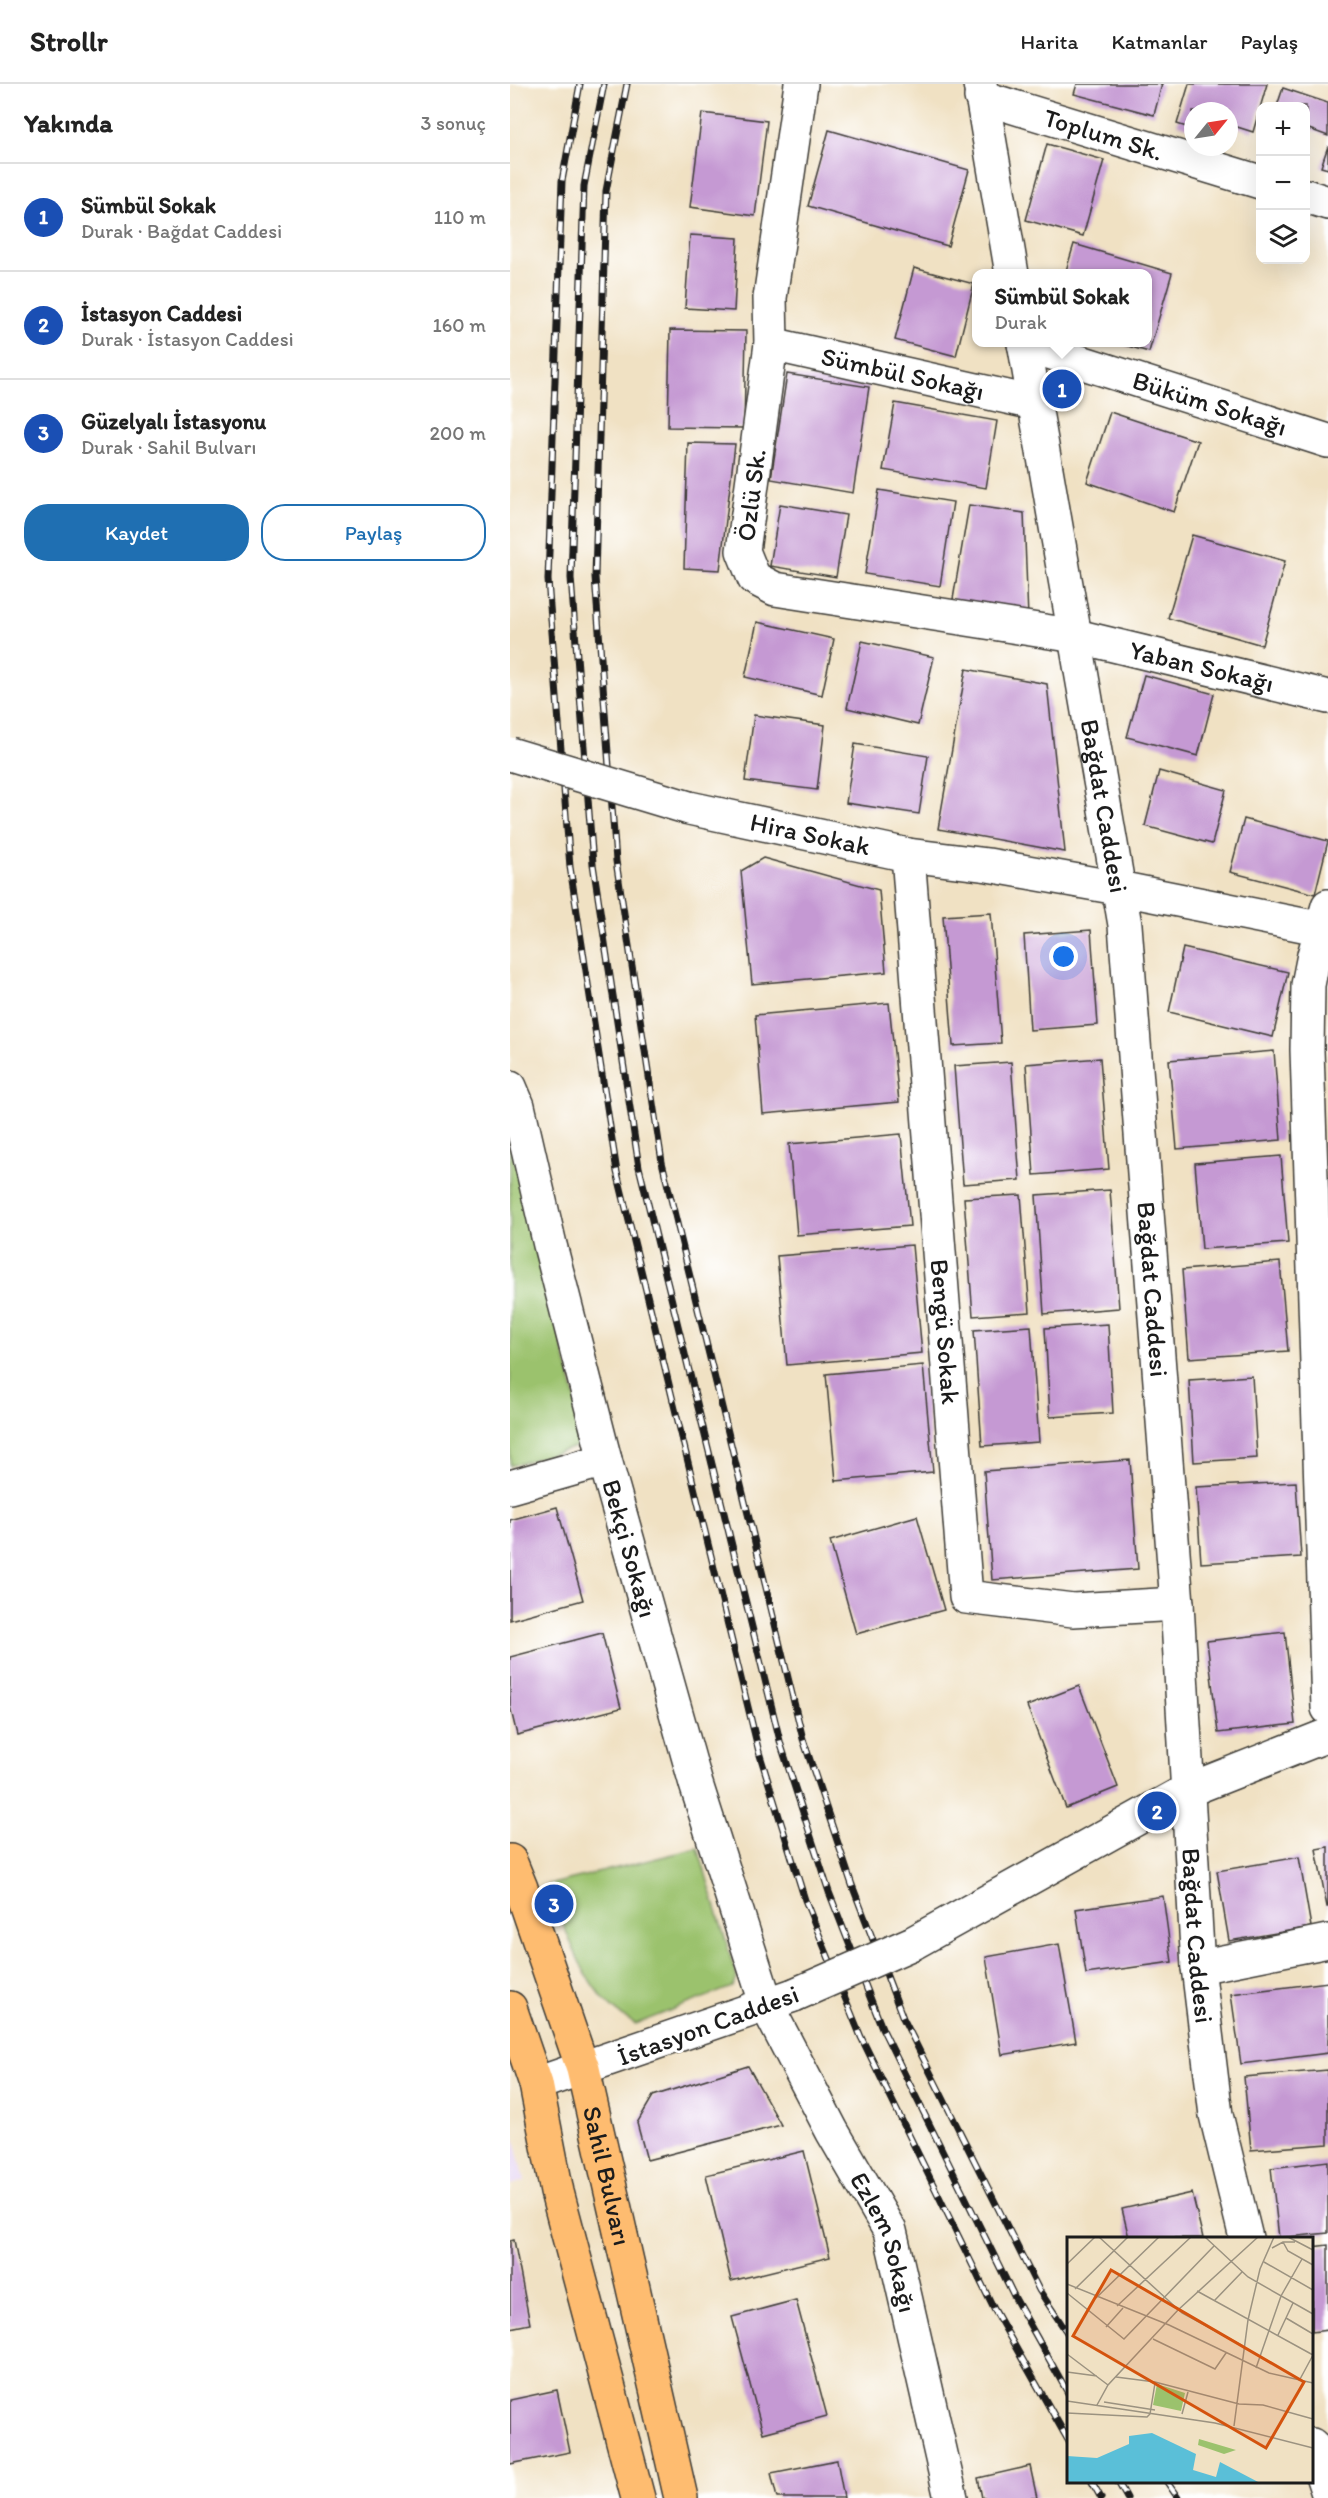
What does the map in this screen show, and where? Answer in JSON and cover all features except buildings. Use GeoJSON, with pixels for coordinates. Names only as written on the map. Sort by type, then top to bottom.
{"type":"FeatureCollection","features":[{"type":"Feature","properties":{"kind":"highway","name":"Sahil Bulvarı"},"geometry":{"type":"LineString","coordinates":[[510,1861],[583,2069],[681,2498]]}},
{"type":"Feature","properties":{"kind":"highway","name":"Sahil Bulvarı"},"geometry":{"type":"LineString","coordinates":[[510,2008],[536,2084],[557,2192],[638,2498]]}},
{"type":"Feature","properties":{"kind":"street","name":"Özlü Sk."},"geometry":{"type":"LineString","coordinates":[[801,84],[770,298],[771,344],[743,551],[753,578],[775,589],[1076,636]]}},
{"type":"Feature","properties":{"kind":"street","name":"Toplum Sk."},"geometry":{"type":"LineString","coordinates":[[980,90],[1256,181]]}},
{"type":"Feature","properties":{"kind":"street"},"geometry":{"type":"LineString","coordinates":[[980,90],[1011,269]]}},
{"type":"Feature","properties":{"kind":"street"},"geometry":{"type":"LineString","coordinates":[[1310,198],[1328,203]]}},
{"type":"Feature","properties":{"kind":"street","name":"Sümbül Sokağı"},"geometry":{"type":"LineString","coordinates":[[771,344],[1034,404]]}},
{"type":"Feature","properties":{"kind":"street","name":"Bağdat Caddesi"},"geometry":{"type":"LineString","coordinates":[[1025,347],[1125,925],[1177,1604],[1186,1791],[1198,1967],[1216,2115],[1246,2237]]}},
{"type":"Feature","properties":{"kind":"street","name":"Büküm Sokağı"},"geometry":{"type":"LineString","coordinates":[[1036,347],[1328,441]]}},
{"type":"Feature","properties":{"kind":"street","name":"Yaban Sokağı"},"geometry":{"type":"LineString","coordinates":[[1076,636],[1328,697]]}},
{"type":"Feature","properties":{"kind":"street","name":"Hira Sokak"},"geometry":{"type":"LineString","coordinates":[[510,754],[689,808],[908,855],[1326,922]]}},
{"type":"Feature","properties":{"kind":"street","name":"Bengü Sokak"},"geometry":{"type":"LineString","coordinates":[[908,855],[966,1597],[1072,1610],[1177,1604]]}},
{"type":"Feature","properties":{"kind":"street"},"geometry":{"type":"LineString","coordinates":[[1326,922],[1308,985],[1307,1050],[1328,1708]]}},
{"type":"Feature","properties":{"kind":"street","name":"Bekçi Sokağı"},"geometry":{"type":"LineString","coordinates":[[513,1101],[605,1460],[696,1784],[781,2001]]}},
{"type":"Feature","properties":{"kind":"street"},"geometry":{"type":"LineString","coordinates":[[510,1487],[605,1460]]}},
{"type":"Feature","properties":{"kind":"street","name":"İstasyon Caddesi"},"geometry":{"type":"LineString","coordinates":[[536,2084],[781,2001],[913,1943],[1186,1791],[1328,1735]]}},
{"type":"Feature","properties":{"kind":"street"},"geometry":{"type":"LineString","coordinates":[[1198,1967],[1328,1941]]}},
{"type":"Feature","properties":{"kind":"street","name":"Ezlem Sokağı"},"geometry":{"type":"LineString","coordinates":[[781,2001],[832,2131],[890,2231],[951,2498]]}},
{"type":"Feature","properties":{"kind":"street"},"geometry":{"type":"LineString","coordinates":[[1313,2448],[1328,2493]]}},
{"type":"Feature","properties":{"kind":"shaded area"},"geometry":{"type":"Polygon","coordinates":[[[510,2119],[525,2181],[510,2185],[510,2119]]]}},
{"type":"Feature","properties":{"kind":"green space"},"geometry":{"type":"Polygon","coordinates":[[[510,1140],[587,1444],[510,1466],[510,1140]]]}},
{"type":"Feature","properties":{"kind":"green space"},"geometry":{"type":"Polygon","coordinates":[[[698,1848],[737,1978],[732,1987],[636,2024],[618,2013],[603,1999],[591,1982],[571,1944],[548,1885],[698,1848]]]}},
{"type":"Feature","properties":{"kind":"railway"},"geometry":{"type":"LineString","coordinates":[[580,84],[562,181],[548,580],[570,867],[617,1172],[759,1752],[805,1900],[861,2037],[994,2309],[1067,2438]]}},
{"type":"Feature","properties":{"kind":"railway"},"geometry":{"type":"LineString","coordinates":[[604,84],[584,186],[571,578],[593,864],[639,1167],[781,1745],[829,1892],[882,2028],[1016,2300],[1067,2391]]}},
{"type":"Feature","properties":{"kind":"railway"},"geometry":{"type":"LineString","coordinates":[[627,84],[606,191],[595,577],[616,861],[662,1162],[803,1739],[852,1885],[903,2018],[1039,2290],[1067,2332]]}},
{"type":"Feature","properties":{"kind":"railway"},"geometry":{"type":"LineString","coordinates":[[1093,2483],[1101,2498]]}},
{"type":"Feature","properties":{"kind":"railway"},"geometry":{"type":"LineString","coordinates":[[1119,2483],[1127,2498]]}},
{"type":"Feature","properties":{"kind":"railway"},"geometry":{"type":"LineString","coordinates":[[1168,2483],[1178,2498]]}},
{"type":"Feature","properties":{"kind":"place","name":"Sümbül Sokak"},"geometry":{"type":"Point","coordinates":[1062,389]}},
{"type":"Feature","properties":{"kind":"place","name":"İstasyon Caddesi"},"geometry":{"type":"Point","coordinates":[1157,1811]}},
{"type":"Feature","properties":{"kind":"place","name":"Güzelyalı İstasyonu"},"geometry":{"type":"Point","coordinates":[554,1904]}}]}
